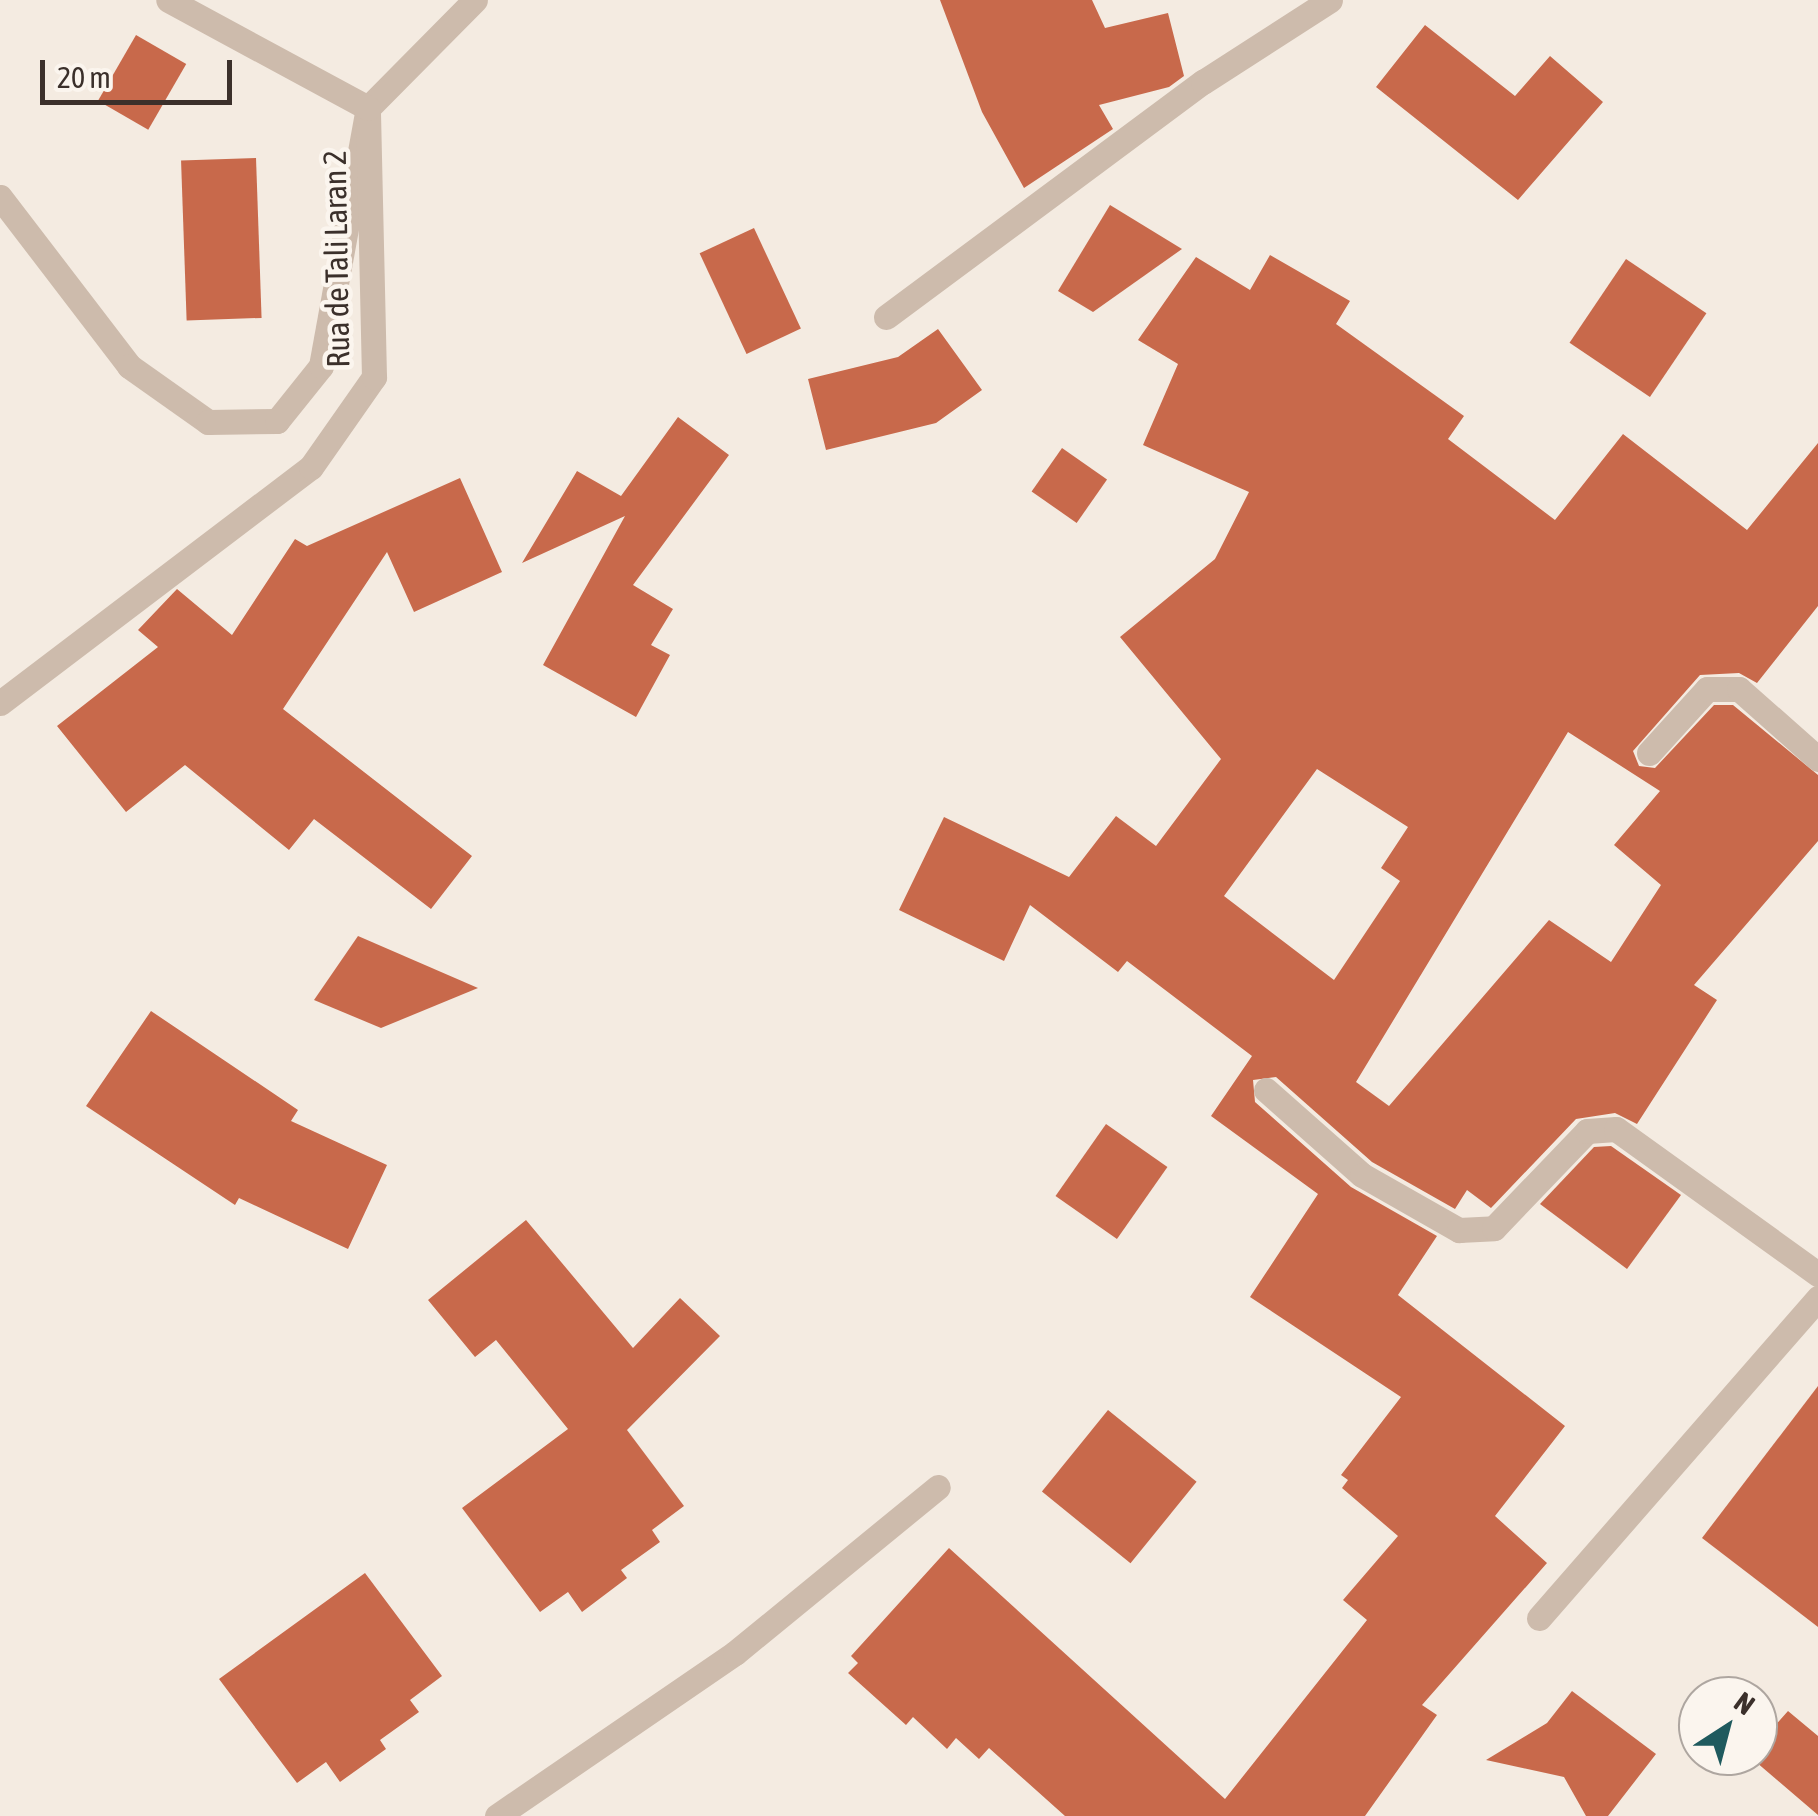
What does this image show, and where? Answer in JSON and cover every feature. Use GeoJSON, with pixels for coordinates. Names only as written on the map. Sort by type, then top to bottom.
{"type":"FeatureCollection","features":[{"type":"Feature","properties":{"kind":"street","name":"Rua de Tali Laran 2"},"geometry":{"type":"LineString","coordinates":[[0,703],[311,467],[374,377],[368,108],[168,0]]}},
{"type":"Feature","properties":{"kind":"street"},"geometry":{"type":"LineString","coordinates":[[0,197],[130,366],[208,422],[277,421],[321,366],[368,108],[475,0]]}},
{"type":"Feature","properties":{"kind":"street"},"geometry":{"type":"LineString","coordinates":[[886,317],[1202,82],[1330,0]]}},
{"type":"Feature","properties":{"kind":"street"},"geometry":{"type":"LineString","coordinates":[[1649,753],[1707,690],[1738,689],[1818,758]]}},
{"type":"Feature","properties":{"kind":"street"},"geometry":{"type":"LineString","coordinates":[[1266,1090],[1362,1175],[1458,1230],[1494,1228],[1586,1131],[1616,1129],[1818,1274]]}},
{"type":"Feature","properties":{"kind":"street"},"geometry":{"type":"LineString","coordinates":[[1539,1618],[1818,1298]]}},
{"type":"Feature","properties":{"kind":"street"},"geometry":{"type":"LineString","coordinates":[[497,1816],[735,1653],[938,1487]]}},
{"type":"Feature","properties":{"kind":"building"},"geometry":{"type":"Polygon","coordinates":[[[940,0],[1092,0],[1105,28],[1168,13],[1184,76],[1169,87],[1099,105],[1113,129],[1024,188],[982,112],[940,0]]]}},
{"type":"Feature","properties":{"kind":"building"},"geometry":{"type":"Polygon","coordinates":[[[1425,25],[1515,96],[1550,56],[1603,102],[1518,200],[1376,87],[1425,25]]]}},
{"type":"Feature","properties":{"kind":"building"},"geometry":{"type":"Polygon","coordinates":[[[136,35],[186,64],[148,130],[98,101],[136,35]]]}},
{"type":"Feature","properties":{"kind":"building"},"geometry":{"type":"Polygon","coordinates":[[[256,158],[262,318],[187,321],[181,161],[256,158]]]}},
{"type":"Feature","properties":{"kind":"building"},"geometry":{"type":"Polygon","coordinates":[[[1110,205],[1182,249],[1093,312],[1058,291],[1110,205]]]}},
{"type":"Feature","properties":{"kind":"building"},"geometry":{"type":"Polygon","coordinates":[[[754,228],[801,329],[747,354],[700,253],[754,228]]]}},
{"type":"Feature","properties":{"kind":"building"},"geometry":{"type":"Polygon","coordinates":[[[1270,255],[1350,301],[1336,324],[1464,416],[1448,439],[1555,520],[1623,434],[1747,530],[1818,443],[1818,606],[1757,683],[1739,673],[1700,675],[1633,751],[1639,766],[1655,768],[1714,705],[1733,705],[1818,775],[1818,841],[1694,985],[1717,1000],[1637,1124],[1615,1113],[1576,1119],[1491,1208],[1467,1190],[1455,1209],[1372,1162],[1276,1077],[1253,1080],[1255,1102],[1351,1187],[1437,1236],[1398,1295],[1565,1426],[1495,1516],[1547,1563],[1422,1705],[1437,1715],[1365,1816],[1065,1816],[989,1748],[979,1759],[956,1738],[947,1749],[913,1717],[906,1725],[848,1673],[858,1663],[851,1656],[949,1548],[1225,1799],[1367,1620],[1343,1600],[1398,1536],[1342,1488],[1348,1480],[1341,1475],[1401,1397],[1250,1297],[1318,1194],[1211,1116],[1252,1056],[1127,961],[1118,972],[1030,905],[1004,961],[899,910],[944,817],[1069,877],[1116,816],[1156,846],[1221,759],[1120,637],[1215,559],[1249,492],[1143,445],[1178,364],[1138,340],[1196,257],[1250,290],[1270,255]],[[1568,732],[1356,1082],[1389,1106],[1549,920],[1611,962],[1661,885],[1614,845],[1660,791],[1568,732]],[[1317,769],[1224,896],[1334,980],[1400,881],[1381,868],[1408,827],[1317,769]]]}},
{"type":"Feature","properties":{"kind":"building"},"geometry":{"type":"Polygon","coordinates":[[[1626,259],[1706,313],[1650,397],[1570,343],[1626,259]]]}},
{"type":"Feature","properties":{"kind":"building"},"geometry":{"type":"Polygon","coordinates":[[[938,329],[982,390],[936,423],[826,450],[808,379],[898,357],[938,329]]]}},
{"type":"Feature","properties":{"kind":"building"},"geometry":{"type":"Polygon","coordinates":[[[678,417],[729,455],[633,585],[673,609],[651,645],[670,655],[636,717],[543,665],[625,516],[522,563],[577,471],[621,496],[678,417]]]}},
{"type":"Feature","properties":{"kind":"building"},"geometry":{"type":"Polygon","coordinates":[[[1062,448],[1107,480],[1077,523],[1032,491],[1062,448]]]}},
{"type":"Feature","properties":{"kind":"building"},"geometry":{"type":"Polygon","coordinates":[[[460,478],[502,572],[414,612],[387,552],[283,709],[472,856],[431,909],[314,819],[289,850],[185,765],[126,812],[57,726],[158,647],[138,630],[177,589],[232,635],[295,539],[307,546],[460,478]]]}},
{"type":"Feature","properties":{"kind":"building"},"geometry":{"type":"Polygon","coordinates":[[[358,936],[478,988],[381,1028],[314,1000],[358,936]]]}},
{"type":"Feature","properties":{"kind":"building"},"geometry":{"type":"Polygon","coordinates":[[[151,1011],[298,1110],[291,1121],[387,1165],[348,1249],[239,1198],[235,1205],[86,1106],[151,1011]]]}},
{"type":"Feature","properties":{"kind":"building"},"geometry":{"type":"Polygon","coordinates":[[[1106,1124],[1167,1167],[1117,1239],[1056,1196],[1106,1124]]]}},
{"type":"Feature","properties":{"kind":"building"},"geometry":{"type":"Polygon","coordinates":[[[1611,1146],[1681,1195],[1627,1269],[1540,1204],[1594,1147],[1611,1146]]]}},
{"type":"Feature","properties":{"kind":"building"},"geometry":{"type":"Polygon","coordinates":[[[526,1220],[633,1348],[680,1298],[720,1336],[627,1430],[684,1506],[652,1530],[660,1542],[621,1570],[627,1578],[582,1612],[568,1592],[540,1612],[462,1508],[568,1429],[496,1340],[475,1357],[428,1300],[526,1220]]]}},
{"type":"Feature","properties":{"kind":"building"},"geometry":{"type":"Polygon","coordinates":[[[1818,1386],[1818,1627],[1702,1538],[1818,1386]]]}},
{"type":"Feature","properties":{"kind":"building"},"geometry":{"type":"Polygon","coordinates":[[[1108,1410],[1197,1482],[1131,1563],[1042,1492],[1108,1410]]]}},
{"type":"Feature","properties":{"kind":"building"},"geometry":{"type":"Polygon","coordinates":[[[365,1573],[442,1676],[410,1700],[419,1712],[380,1740],[386,1749],[340,1782],[326,1762],[297,1783],[219,1679],[365,1573]]]}},
{"type":"Feature","properties":{"kind":"building"},"geometry":{"type":"Polygon","coordinates":[[[1572,1691],[1656,1754],[1608,1816],[1586,1816],[1564,1777],[1486,1760],[1547,1723],[1572,1691]]]}},
{"type":"Feature","properties":{"kind":"building"},"geometry":{"type":"Polygon","coordinates":[[[1788,1711],[1818,1736],[1818,1815],[1772,1776],[1778,1776],[1778,1722],[1788,1711]]]}}]}
